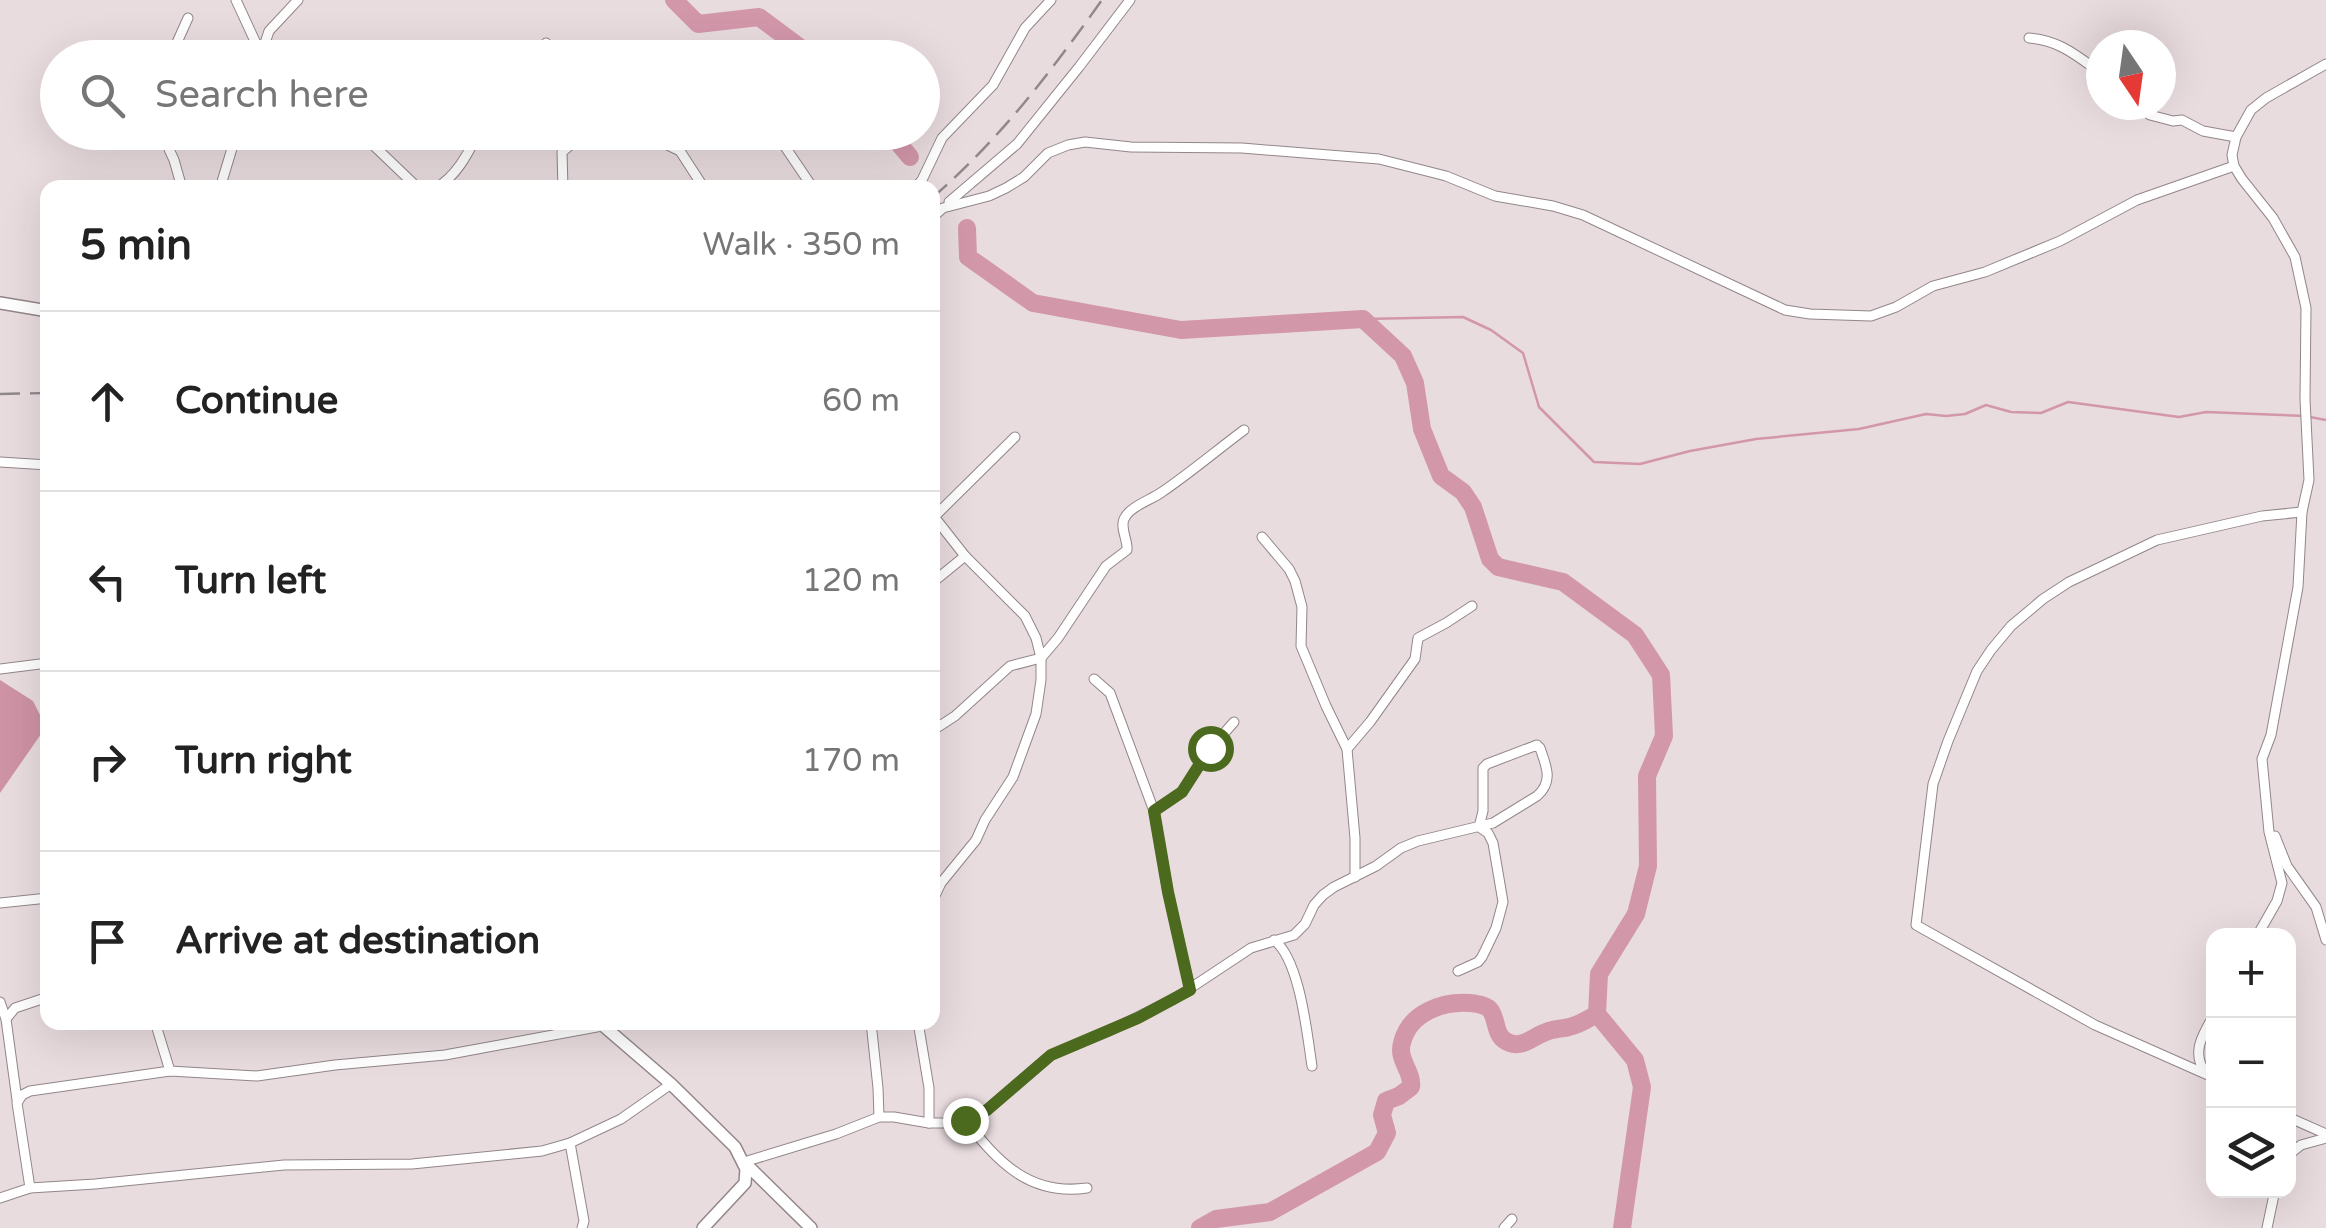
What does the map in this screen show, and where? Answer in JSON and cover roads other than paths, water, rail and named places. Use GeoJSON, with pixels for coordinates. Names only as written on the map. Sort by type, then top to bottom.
{"type":"FeatureCollection","features":[{"type":"Feature","properties":{"kind":"street"},"geometry":{"type":"LineString","coordinates":[[236,0],[256,40]]}},
{"type":"Feature","properties":{"kind":"street"},"geometry":{"type":"LineString","coordinates":[[266,40],[269,31],[298,0]]}},
{"type":"Feature","properties":{"kind":"street"},"geometry":{"type":"LineString","coordinates":[[940,142],[994,85],[1026,28],[1051,0]]}},
{"type":"Feature","properties":{"kind":"street"},"geometry":{"type":"LineString","coordinates":[[940,211],[1018,144],[1130,0]]}},
{"type":"Feature","properties":{"kind":"street"},"geometry":{"type":"LineString","coordinates":[[178,40],[188,18]]}},
{"type":"Feature","properties":{"kind":"street"},"geometry":{"type":"LineString","coordinates":[[2028,38],[2066,47],[2086,61]]}},
{"type":"Feature","properties":{"kind":"street"},"geometry":{"type":"LineString","coordinates":[[2262,928],[2282,882],[2273,850],[2262,759],[2270,736],[2298,587],[2302,512],[2309,480],[2304,398],[2306,308],[2295,257],[2279,227],[2234,166],[2232,155],[2236,137],[2251,110],[2326,64]]}},
{"type":"Feature","properties":{"kind":"street"},"geometry":{"type":"LineString","coordinates":[[2169,120],[2182,120],[2203,131],[2236,137]]}},
{"type":"Feature","properties":{"kind":"street"},"geometry":{"type":"LineString","coordinates":[[944,208],[989,196],[1024,177],[1048,154],[1068,144],[1085,142],[1131,147],[1242,148],[1380,159],[1446,176],[1495,196],[1553,206],[1583,216],[1785,310],[1850,317],[1871,316],[1891,309],[1933,286],[1985,272],[2060,240],[2136,200],[2234,166]]}},
{"type":"Feature","properties":{"kind":"street"},"geometry":{"type":"LineString","coordinates":[[169,150],[180,180]]}},
{"type":"Feature","properties":{"kind":"street"},"geometry":{"type":"LineString","coordinates":[[222,180],[232,150]]}},
{"type":"Feature","properties":{"kind":"street"},"geometry":{"type":"LineString","coordinates":[[378,150],[410,180]]}},
{"type":"Feature","properties":{"kind":"street"},"geometry":{"type":"LineString","coordinates":[[449,180],[469,150]]}},
{"type":"Feature","properties":{"kind":"street"},"geometry":{"type":"LineString","coordinates":[[562,180],[564,150]]}},
{"type":"Feature","properties":{"kind":"street"},"geometry":{"type":"LineString","coordinates":[[678,150],[699,180]]}},
{"type":"Feature","properties":{"kind":"street"},"geometry":{"type":"LineString","coordinates":[[788,150],[809,180]]}},
{"type":"Feature","properties":{"kind":"street"},"geometry":{"type":"LineString","coordinates":[[922,180],[936,150]]}},
{"type":"Feature","properties":{"kind":"street"},"geometry":{"type":"LineString","coordinates":[[0,303],[40,310]]}},
{"type":"Feature","properties":{"kind":"street"},"geometry":{"type":"LineString","coordinates":[[940,726],[1010,666],[1041,658],[1106,566],[1127,550],[1124,518],[1244,430]]}},
{"type":"Feature","properties":{"kind":"street"},"geometry":{"type":"LineString","coordinates":[[940,509],[1016,437]]}},
{"type":"Feature","properties":{"kind":"street"},"geometry":{"type":"LineString","coordinates":[[0,462],[40,464]]}},
{"type":"Feature","properties":{"kind":"street"},"geometry":{"type":"LineString","coordinates":[[2206,1074],[2096,1025],[1916,925],[1933,784],[1977,672],[2012,626],[2043,599],[2156,540],[2262,516],[2302,512]]}},
{"type":"Feature","properties":{"kind":"street"},"geometry":{"type":"LineString","coordinates":[[940,523],[965,556],[1025,616],[1041,658],[1040,700],[1013,777],[976,840],[940,885]]}},
{"type":"Feature","properties":{"kind":"street"},"geometry":{"type":"LineString","coordinates":[[1262,536],[1295,581],[1302,608],[1301,646],[1348,749],[1355,877]]}},
{"type":"Feature","properties":{"kind":"street"},"geometry":{"type":"LineString","coordinates":[[940,576],[965,556]]}},
{"type":"Feature","properties":{"kind":"street"},"geometry":{"type":"LineString","coordinates":[[1348,749],[1415,660],[1418,638],[1472,606]]}},
{"type":"Feature","properties":{"kind":"street"},"geometry":{"type":"LineString","coordinates":[[0,670],[40,665]]}},
{"type":"Feature","properties":{"kind":"street"},"geometry":{"type":"LineString","coordinates":[[1094,679],[1110,693],[1154,811],[1190,990]]}},
{"type":"Feature","properties":{"kind":"street"},"geometry":{"type":"LineString","coordinates":[[1154,811],[1182,792],[1210,748],[1234,722]]}},
{"type":"Feature","properties":{"kind":"street"},"geometry":{"type":"LineString","coordinates":[[744,1162],[879,1118],[948,1123],[987,1110],[1051,1055],[1138,1018],[1190,990],[1252,948],[1294,935],[1314,905],[1334,886],[1418,841],[1479,827],[1493,823],[1542,791],[1548,775],[1537,745],[1483,768],[1479,827]]}},
{"type":"Feature","properties":{"kind":"street"},"geometry":{"type":"LineString","coordinates":[[2268,819],[2287,866],[2316,907],[2326,940]]}},
{"type":"Feature","properties":{"kind":"street"},"geometry":{"type":"LineString","coordinates":[[1458,971],[1482,957],[1503,902],[1493,843],[1479,827]]}},
{"type":"Feature","properties":{"kind":"street"},"geometry":{"type":"LineString","coordinates":[[0,903],[40,899]]}},
{"type":"Feature","properties":{"kind":"street"},"geometry":{"type":"LineString","coordinates":[[1274,940],[1286,951],[1298,990],[1312,1066]]}},
{"type":"Feature","properties":{"kind":"street"},"geometry":{"type":"LineString","coordinates":[[6,1019],[15,1008],[40,1000]]}},
{"type":"Feature","properties":{"kind":"street"},"geometry":{"type":"LineString","coordinates":[[0,1002],[6,1019],[30,1188]]}},
{"type":"Feature","properties":{"kind":"street"},"geometry":{"type":"LineString","coordinates":[[2206,1029],[2197,1052],[2199,1063],[2206,1071]]}},
{"type":"Feature","properties":{"kind":"street"},"geometry":{"type":"LineString","coordinates":[[158,1030],[170,1070]]}},
{"type":"Feature","properties":{"kind":"street"},"geometry":{"type":"LineString","coordinates":[[17,1103],[30,1091],[170,1070],[257,1076],[445,1055],[570,1030]]}},
{"type":"Feature","properties":{"kind":"street"},"geometry":{"type":"LineString","coordinates":[[607,1030],[671,1084],[811,1228]]}},
{"type":"Feature","properties":{"kind":"street"},"geometry":{"type":"LineString","coordinates":[[872,1030],[879,1118]]}},
{"type":"Feature","properties":{"kind":"street"},"geometry":{"type":"LineString","coordinates":[[919,1030],[929,1088],[929,1123]]}},
{"type":"Feature","properties":{"kind":"street"},"geometry":{"type":"LineString","coordinates":[[0,1198],[30,1188],[284,1165],[412,1164],[524,1154],[570,1142],[621,1118],[671,1084]]}},
{"type":"Feature","properties":{"kind":"street"},"geometry":{"type":"LineString","coordinates":[[965,1120],[981,1141],[1028,1181],[1065,1189],[1087,1188]]}},
{"type":"Feature","properties":{"kind":"street"},"geometry":{"type":"LineString","coordinates":[[2296,1122],[2326,1136]]}},
{"type":"Feature","properties":{"kind":"street"},"geometry":{"type":"LineString","coordinates":[[2296,1150],[2326,1136]]}},
{"type":"Feature","properties":{"kind":"street"},"geometry":{"type":"LineString","coordinates":[[570,1142],[582,1228]]}},
{"type":"Feature","properties":{"kind":"street"},"geometry":{"type":"LineString","coordinates":[[702,1228],[742,1189],[747,1176],[744,1162]]}},
{"type":"Feature","properties":{"kind":"street"},"geometry":{"type":"LineString","coordinates":[[2267,1228],[2274,1198]]}},
{"type":"Feature","properties":{"kind":"street"},"geometry":{"type":"LineString","coordinates":[[1504,1228],[1512,1219]]}},
{"type":"Feature","properties":{"kind":"waterway"},"geometry":{"type":"LineString","coordinates":[[674,0],[698,24],[759,17],[790,40]]}},
{"type":"Feature","properties":{"kind":"waterway"},"geometry":{"type":"LineString","coordinates":[[904,150],[910,157]]}},
{"type":"Feature","properties":{"kind":"waterway"},"geometry":{"type":"LineString","coordinates":[[967,228],[968,257],[1033,303],[1181,330],[1363,319],[1403,356],[1415,383],[1422,429],[1441,476],[1463,492],[1473,507],[1490,559],[1498,567],[1563,582],[1635,635],[1661,675],[1664,736],[1647,776],[1648,866],[1636,914],[1599,974],[1597,1014],[1635,1060],[1642,1087],[1622,1228]]}},
{"type":"Feature","properties":{"kind":"waterway"},"geometry":{"type":"LineString","coordinates":[[1363,319],[1463,317],[1491,330],[1523,353],[1539,407],[1594,462],[1640,464],[1756,439],[1859,429],[1926,414],[1965,414],[1986,405],[2011,412],[2041,413],[2068,402],[2179,417],[2206,412],[2326,420]]}},
{"type":"Feature","properties":{"kind":"waterway"},"geometry":{"type":"LineString","coordinates":[[1200,1228],[1216,1219],[1270,1212],[1377,1152],[1387,1133],[1382,1115],[1386,1101],[1411,1087],[1402,1043],[1412,1024],[1428,1011],[1459,1003],[1484,1006],[1491,1011],[1501,1037],[1515,1044],[1576,1025],[1597,1014]]}},
{"type":"Feature","properties":{"kind":"railway"},"geometry":{"type":"LineString","coordinates":[[940,190],[1023,104],[1102,0]]}},
{"type":"Feature","properties":{"kind":"railway"},"geometry":{"type":"LineString","coordinates":[[0,394],[40,393]]}}]}
